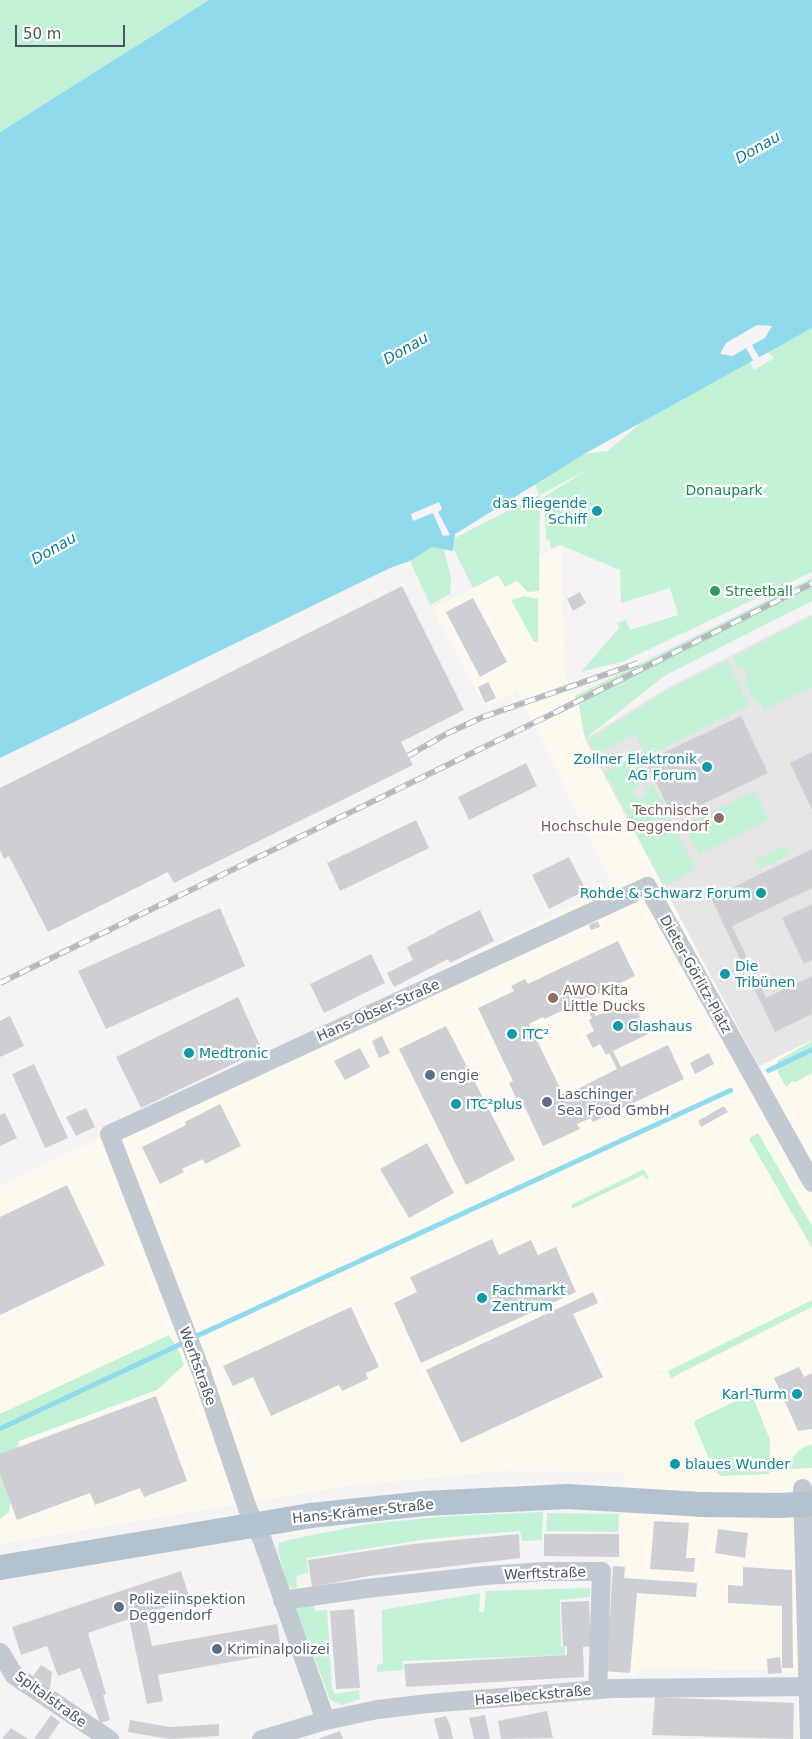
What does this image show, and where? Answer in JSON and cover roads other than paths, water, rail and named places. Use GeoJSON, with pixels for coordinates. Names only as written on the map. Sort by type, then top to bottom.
{"type":"FeatureCollection","features":[{"type":"Feature","properties":{"kind":"main road","name":"Hans-Krämer-Straße"},"geometry":{"type":"LineString","coordinates":[[0,1567],[310,1515],[507,1498],[592,1497],[700,1504],[730,1504],[807,1495]]}},
{"type":"Feature","properties":{"kind":"street","name":"Dieter-Görlitz-Platz"},"geometry":{"type":"LineString","coordinates":[[647,886],[812,1182]]}},
{"type":"Feature","properties":{"kind":"street","name":"Hans-Obser-Straße"},"geometry":{"type":"LineString","coordinates":[[109,1134],[647,886]]}},
{"type":"Feature","properties":{"kind":"street","name":"Werftstraße"},"geometry":{"type":"LineString","coordinates":[[109,1134],[195,1358],[325,1720]]}},
{"type":"Feature","properties":{"kind":"street"},"geometry":{"type":"LineString","coordinates":[[807,1495],[809,1739]]}},
{"type":"Feature","properties":{"kind":"street","name":"Werftstraße"},"geometry":{"type":"LineString","coordinates":[[282,1600],[366,1588],[481,1576],[543,1571],[601,1571],[597,1689]]}},
{"type":"Feature","properties":{"kind":"street","name":"Spitalstraße"},"geometry":{"type":"LineString","coordinates":[[0,1652],[14,1675],[109,1739]]}},
{"type":"Feature","properties":{"kind":"street","name":"Haselbeckstraße"},"geometry":{"type":"LineString","coordinates":[[261,1739],[325,1720],[377,1709],[427,1703],[597,1689],[808,1686]]}},
{"type":"Feature","properties":{"kind":"water","name":"Donau"},"geometry":{"type":"Polygon","coordinates":[[[209,0],[812,0],[812,328],[586,453],[455,534],[453,551],[432,547],[410,561],[390,568],[0,758],[0,132],[209,0]]]}},
{"type":"Feature","properties":{"kind":"waterway"},"geometry":{"type":"LineString","coordinates":[[768,1070],[812,1049]]}},
{"type":"Feature","properties":{"kind":"waterway"},"geometry":{"type":"LineString","coordinates":[[193,1337],[730,1090]]}},
{"type":"Feature","properties":{"kind":"waterway"},"geometry":{"type":"LineString","coordinates":[[0,1428],[184,1342]]}},
{"type":"Feature","properties":{"kind":"railway"},"geometry":{"type":"LineString","coordinates":[[0,983],[554,713],[812,583]]}},
{"type":"Feature","properties":{"kind":"railway"},"geometry":{"type":"LineString","coordinates":[[408,756],[446,734],[483,717],[638,663]]}},
{"type":"Feature","properties":{"kind":"place","name":"das fliegende Schiff"},"geometry":{"type":"Point","coordinates":[597,511]}},
{"type":"Feature","properties":{"kind":"place","name":"Streetball"},"geometry":{"type":"Point","coordinates":[715,591]}},
{"type":"Feature","properties":{"kind":"place","name":"Zollner Elektronik AG Forum"},"geometry":{"type":"Point","coordinates":[707,767]}},
{"type":"Feature","properties":{"kind":"place","name":"Technische Hochschule Deggendorf"},"geometry":{"type":"Point","coordinates":[719,818]}},
{"type":"Feature","properties":{"kind":"place","name":"Rohde & Schwarz Forum"},"geometry":{"type":"Point","coordinates":[761,893]}},
{"type":"Feature","properties":{"kind":"place","name":"Die Tribünen"},"geometry":{"type":"Point","coordinates":[725,974]}},
{"type":"Feature","properties":{"kind":"place","name":"AWO Kita Little Ducks"},"geometry":{"type":"Point","coordinates":[553,998]}},
{"type":"Feature","properties":{"kind":"place","name":"Glashaus"},"geometry":{"type":"Point","coordinates":[618,1026]}},
{"type":"Feature","properties":{"kind":"place","name":"ITC²"},"geometry":{"type":"Point","coordinates":[512,1034]}},
{"type":"Feature","properties":{"kind":"place","name":"Medtronic"},"geometry":{"type":"Point","coordinates":[189,1053]}},
{"type":"Feature","properties":{"kind":"place","name":"engie"},"geometry":{"type":"Point","coordinates":[430,1075]}},
{"type":"Feature","properties":{"kind":"place","name":"Laschinger Sea Food GmbH"},"geometry":{"type":"Point","coordinates":[547,1102]}},
{"type":"Feature","properties":{"kind":"place","name":"ITC²plus"},"geometry":{"type":"Point","coordinates":[456,1104]}},
{"type":"Feature","properties":{"kind":"place","name":"Fachmarkt Zentrum"},"geometry":{"type":"Point","coordinates":[482,1298]}},
{"type":"Feature","properties":{"kind":"place","name":"Karl-Turm"},"geometry":{"type":"Point","coordinates":[797,1394]}},
{"type":"Feature","properties":{"kind":"place","name":"blaues Wunder"},"geometry":{"type":"Point","coordinates":[675,1464]}},
{"type":"Feature","properties":{"kind":"place","name":"Polizeiinspektion Deggendorf"},"geometry":{"type":"Point","coordinates":[119,1607]}},
{"type":"Feature","properties":{"kind":"place","name":"Kriminalpolizei"},"geometry":{"type":"Point","coordinates":[217,1649]}},
{"type":"Feature","properties":{"kind":"park label","name":"Donaupark"},"geometry":{"type":"Point","coordinates":[724,490]}}]}
